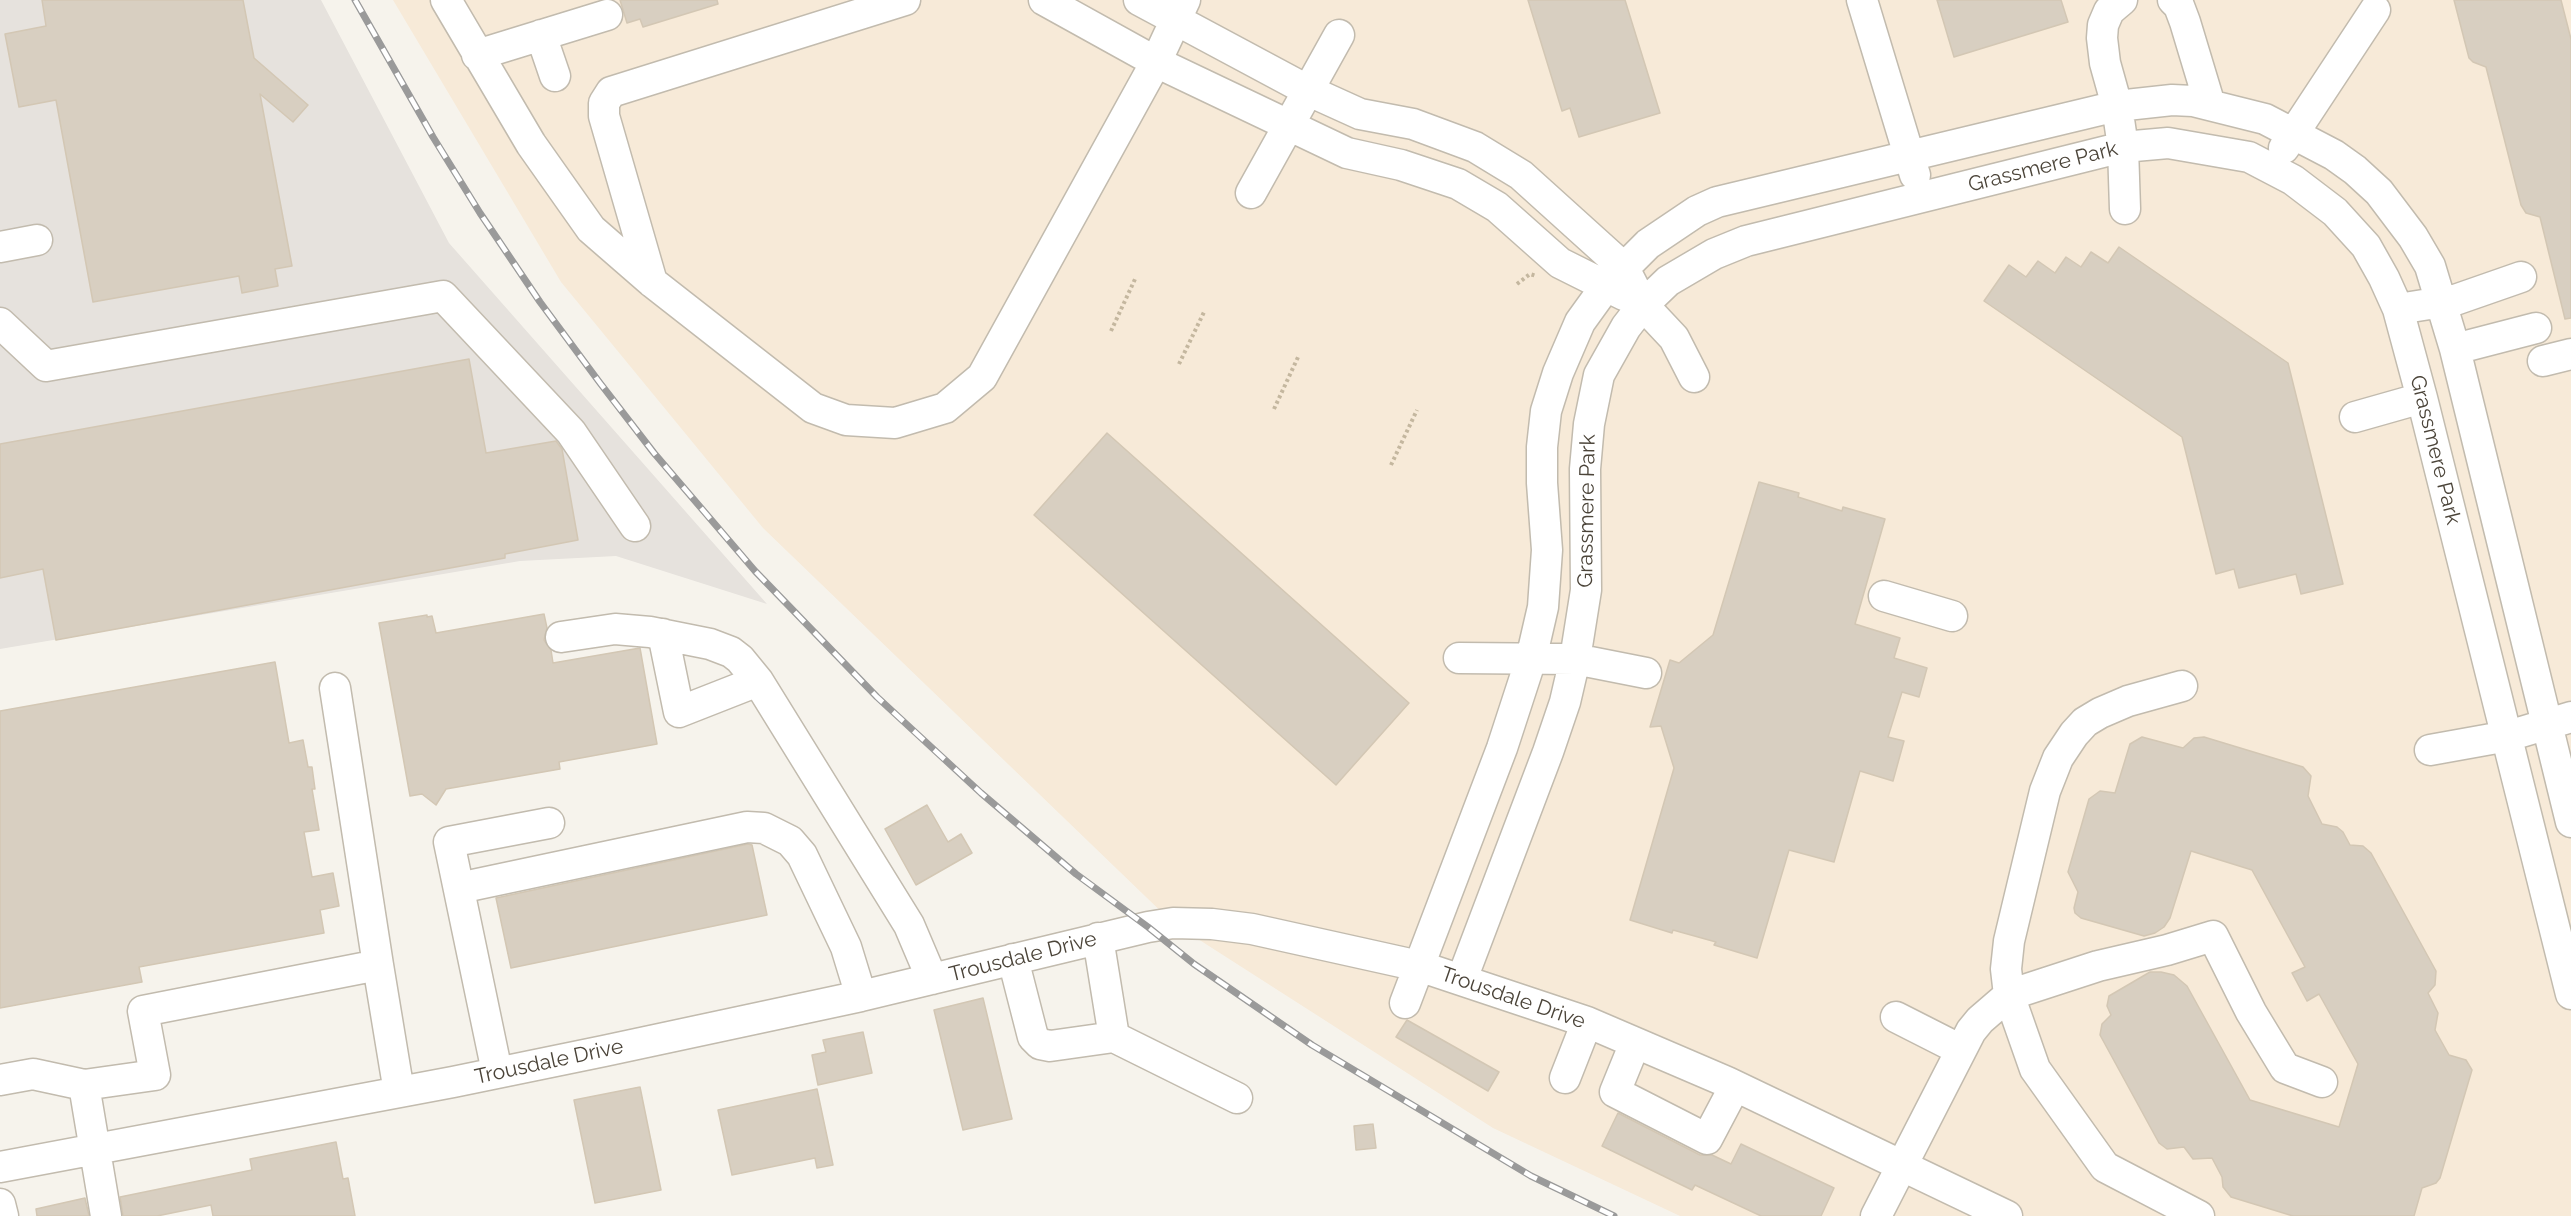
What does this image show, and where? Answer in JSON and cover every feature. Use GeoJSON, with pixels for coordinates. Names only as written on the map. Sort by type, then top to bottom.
{"type":"FeatureCollection","features":[{"type":"Feature","properties":{"kind":"street"},"geometry":{"type":"LineString","coordinates":[[446,0],[531,144],[591,229],[652,282],[813,408],[858,422],[895,423],[945,408],[982,377],[1156,62],[1181,10]]}},
{"type":"Feature","properties":{"kind":"street"},"geometry":{"type":"LineString","coordinates":[[652,282],[604,116],[604,104],[611,92],[905,0]]}},
{"type":"Feature","properties":{"kind":"street"},"geometry":{"type":"LineString","coordinates":[[1044,0],[1156,62],[1347,153],[1401,165],[1458,184],[1497,207],[1560,263],[1615,277]]}},
{"type":"Feature","properties":{"kind":"street"},"geometry":{"type":"LineString","coordinates":[[1139,0],[1181,10],[1307,90],[1360,114],[1413,124],[1475,147],[1521,175],[1674,338],[1694,377]]}},
{"type":"Feature","properties":{"kind":"street"},"geometry":{"type":"LineString","coordinates":[[1862,0],[1922,198]]}},
{"type":"Feature","properties":{"kind":"street"},"geometry":{"type":"LineString","coordinates":[[2122,0],[2109,11],[2102,32],[2104,63],[2117,106],[2123,147],[2125,209]]}},
{"type":"Feature","properties":{"kind":"street"},"geometry":{"type":"LineString","coordinates":[[2173,0],[2179,6],[2185,22],[2210,105]]}},
{"type":"Feature","properties":{"kind":"street"},"geometry":{"type":"LineString","coordinates":[[2273,168],[2293,132],[2375,10]]}},
{"type":"Feature","properties":{"kind":"street"},"geometry":{"type":"LineString","coordinates":[[477,55],[607,15]]}},
{"type":"Feature","properties":{"kind":"street"},"geometry":{"type":"LineString","coordinates":[[541,35],[555,76]]}},
{"type":"Feature","properties":{"kind":"street"},"geometry":{"type":"LineString","coordinates":[[1251,193],[1339,36]]}},
{"type":"Feature","properties":{"kind":"street","name":"Grassmere Park"},"geometry":{"type":"LineString","coordinates":[[1405,1002],[1502,748],[1531,659],[1543,607],[1547,550],[1542,483],[1542,447],[1546,411],[1558,373],[1580,322],[1615,277],[1648,244],[1697,211],[1717,202],[2117,106],[2172,100],[2210,105],[2265,119],[2334,154],[2379,192],[2413,237],[2430,266],[2441,301],[2560,720],[2571,822]]}},
{"type":"Feature","properties":{"kind":"street","name":"Grassmere Park"},"geometry":{"type":"LineString","coordinates":[[1462,979],[1565,702],[1575,659],[1586,590],[1585,470],[1589,424],[1599,375],[1626,327],[1643,305],[1668,281],[1714,254],[1746,241],[2123,147],[2168,143],[2249,157],[2273,168],[2325,202],[2366,246],[2384,278],[2398,309],[2508,736],[2562,922],[2571,994]]}},
{"type":"Feature","properties":{"kind":"street"},"geometry":{"type":"LineString","coordinates":[[0,247],[37,240]]}},
{"type":"Feature","properties":{"kind":"street"},"geometry":{"type":"LineString","coordinates":[[2398,309],[2455,300],[2521,277]]}},
{"type":"Feature","properties":{"kind":"street"},"geometry":{"type":"LineString","coordinates":[[0,323],[46,366],[442,296],[571,432],[635,526]]}},
{"type":"Feature","properties":{"kind":"street"},"geometry":{"type":"LineString","coordinates":[[2455,349],[2536,328]]}},
{"type":"Feature","properties":{"kind":"street"},"geometry":{"type":"LineString","coordinates":[[2355,417],[2422,398]]}},
{"type":"Feature","properties":{"kind":"street"},"geometry":{"type":"LineString","coordinates":[[1884,596],[1952,616]]}},
{"type":"Feature","properties":{"kind":"street"},"geometry":{"type":"LineString","coordinates":[[561,637],[615,629],[663,634],[696,640],[731,652],[747,666],[909,925],[932,979]]}},
{"type":"Feature","properties":{"kind":"street"},"geometry":{"type":"LineString","coordinates":[[663,634],[679,712],[758,681]]}},
{"type":"Feature","properties":{"kind":"street"},"geometry":{"type":"LineString","coordinates":[[1459,658],[1575,659],[1646,673]]}},
{"type":"Feature","properties":{"kind":"street"},"geometry":{"type":"LineString","coordinates":[[2182,686],[2128,701],[2100,712],[2085,722],[2074,734],[2058,758],[2045,791],[2009,941],[2006,969],[2009,994],[2035,1069],[2105,1167],[2199,1216]]}},
{"type":"Feature","properties":{"kind":"street"},"geometry":{"type":"LineString","coordinates":[[335,688],[399,1092]]}},
{"type":"Feature","properties":{"kind":"street"},"geometry":{"type":"LineString","coordinates":[[2430,750],[2508,736],[2560,720]]}},
{"type":"Feature","properties":{"kind":"street"},"geometry":{"type":"LineString","coordinates":[[497,1072],[449,842],[549,823]]}},
{"type":"Feature","properties":{"kind":"street"},"geometry":{"type":"LineString","coordinates":[[459,888],[740,828],[764,828],[790,841],[802,855],[846,947],[861,996]]}},
{"type":"Feature","properties":{"kind":"street","name":"Trousdale Drive"},"geometry":{"type":"LineString","coordinates":[[0,1167],[497,1072],[861,996],[1098,938],[1173,923],[1212,924],[1252,929],[1419,966],[1587,1022],[1735,1086],[2007,1216]]}},
{"type":"Feature","properties":{"kind":"street"},"geometry":{"type":"LineString","coordinates":[[1876,1216],[1971,1031],[1980,1020],[2009,994],[2098,966],[2167,950],[2213,936],[2251,1012],[2285,1068],[2322,1082]]}},
{"type":"Feature","properties":{"kind":"street"},"geometry":{"type":"LineString","coordinates":[[1098,938],[1114,1037]]}},
{"type":"Feature","properties":{"kind":"street"},"geometry":{"type":"LineString","coordinates":[[1013,959],[1033,1037],[1040,1044],[1050,1046],[1114,1037],[1237,1098]]}},
{"type":"Feature","properties":{"kind":"street"},"geometry":{"type":"LineString","coordinates":[[0,1080],[33,1074],[84,1085],[155,1075],[142,1011],[378,965]]}},
{"type":"Feature","properties":{"kind":"street"},"geometry":{"type":"LineString","coordinates":[[1896,1017],[1961,1050]]}},
{"type":"Feature","properties":{"kind":"street"},"geometry":{"type":"LineString","coordinates":[[1565,1078],[1587,1022]]}},
{"type":"Feature","properties":{"kind":"street"},"geometry":{"type":"LineString","coordinates":[[1635,1043],[1615,1092],[1707,1139],[1735,1086]]}},
{"type":"Feature","properties":{"kind":"street"},"geometry":{"type":"LineString","coordinates":[[84,1085],[106,1216]]}},
{"type":"Feature","properties":{"kind":"street"},"geometry":{"type":"LineString","coordinates":[[0,1204],[3,1216]]}},
{"type":"Feature","properties":{"kind":"path"},"geometry":{"type":"LineString","coordinates":[[1111,331],[1136,277]]}},
{"type":"Feature","properties":{"kind":"path"},"geometry":{"type":"LineString","coordinates":[[1179,364],[1204,310]]}},
{"type":"Feature","properties":{"kind":"path"},"geometry":{"type":"LineString","coordinates":[[1274,408],[1299,355]]}},
{"type":"Feature","properties":{"kind":"path"},"geometry":{"type":"LineString","coordinates":[[1391,465],[1417,410]]}},
{"type":"Feature","properties":{"kind":"shaded area"},"geometry":{"type":"Polygon","coordinates":[[[0,0],[321,0],[449,243],[767,604],[616,556],[520,561],[0,649],[0,0]]]}},
{"type":"Feature","properties":{"kind":"shaded area"},"geometry":{"type":"Polygon","coordinates":[[[393,0],[2571,0],[2571,1216],[1680,1216],[1493,1128],[1173,923],[763,528],[561,282],[393,0]]]}},
{"type":"Feature","properties":{"kind":"building"},"geometry":{"type":"Polygon","coordinates":[[[42,0],[243,0],[254,58],[308,105],[293,122],[260,94],[292,266],[275,269],[278,286],[242,293],[239,276],[93,302],[56,100],[19,107],[5,34],[46,26],[42,0]]]}},
{"type":"Feature","properties":{"kind":"building"},"geometry":{"type":"Polygon","coordinates":[[[620,0],[717,0],[718,4],[643,27],[640,19],[627,23],[620,0]]]}},
{"type":"Feature","properties":{"kind":"building"},"geometry":{"type":"Polygon","coordinates":[[[1528,0],[1625,0],[1660,113],[1579,137],[1570,108],[1562,111],[1528,0]]]}},
{"type":"Feature","properties":{"kind":"building"},"geometry":{"type":"Polygon","coordinates":[[[1937,0],[2061,0],[2068,22],[1954,57],[1937,0]]]}},
{"type":"Feature","properties":{"kind":"building"},"geometry":{"type":"Polygon","coordinates":[[[2454,0],[2561,0],[2571,39],[2571,318],[2565,319],[2540,217],[2526,213],[2521,205],[2486,67],[2469,58],[2454,0]]]}},
{"type":"Feature","properties":{"kind":"building"},"geometry":{"type":"Polygon","coordinates":[[[2119,247],[2288,363],[2343,584],[2301,594],[2296,574],[2239,588],[2234,569],[2216,574],[2182,437],[1984,301],[2009,265],[2026,277],[2038,261],[2055,273],[2066,257],[2081,267],[2091,252],[2108,263],[2119,247]]]}},
{"type":"Feature","properties":{"kind":"building"},"geometry":{"type":"Polygon","coordinates":[[[469,359],[486,453],[556,441],[562,449],[578,540],[505,554],[505,558],[56,640],[43,569],[0,578],[0,444],[469,359]]]}},
{"type":"Feature","properties":{"kind":"building"},"geometry":{"type":"Polygon","coordinates":[[[1107,433],[1409,703],[1336,785],[1034,515],[1107,433]]]}},
{"type":"Feature","properties":{"kind":"building"},"geometry":{"type":"Polygon","coordinates":[[[1759,482],[1799,493],[1798,497],[1842,511],[1843,507],[1885,519],[1855,624],[1900,638],[1894,658],[1927,668],[1919,697],[1902,692],[1888,737],[1904,741],[1893,781],[1860,771],[1834,862],[1789,850],[1757,958],[1714,945],[1716,942],[1673,930],[1672,933],[1630,920],[1674,768],[1661,726],[1650,727],[1670,660],[1679,663],[1713,635],[1759,482]]]}},
{"type":"Feature","properties":{"kind":"building"},"geometry":{"type":"Polygon","coordinates":[[[544,614],[547,628],[544,640],[551,650],[553,663],[640,648],[657,744],[559,762],[560,769],[446,789],[436,805],[422,794],[410,796],[379,623],[427,615],[427,617],[432,616],[436,633],[544,614]]]}},
{"type":"Feature","properties":{"kind":"building"},"geometry":{"type":"Polygon","coordinates":[[[275,662],[289,743],[303,740],[308,767],[312,767],[315,789],[312,789],[319,830],[304,832],[312,877],[333,873],[339,906],[320,910],[324,933],[139,967],[142,982],[0,1008],[0,711],[275,662]]]}},
{"type":"Feature","properties":{"kind":"building"},"geometry":{"type":"Polygon","coordinates":[[[2142,737],[2183,748],[2194,738],[2204,737],[2303,767],[2311,776],[2308,796],[2322,824],[2337,827],[2343,832],[2350,845],[2363,846],[2371,853],[2436,971],[2435,985],[2428,993],[2438,1013],[2435,1030],[2449,1055],[2466,1060],[2472,1070],[2440,1178],[2436,1183],[2422,1188],[2414,1216],[2293,1216],[2231,1197],[2223,1187],[2222,1177],[2212,1158],[2193,1159],[2184,1147],[2167,1149],[2159,1143],[2100,1035],[2102,1024],[2111,1015],[2107,1006],[2109,996],[2150,972],[2174,975],[2187,986],[2250,1100],[2339,1127],[2358,1064],[2319,994],[2307,1001],[2292,973],[2305,967],[2252,870],[2191,851],[2170,918],[2164,927],[2144,936],[2081,918],[2075,913],[2078,892],[2068,872],[2089,799],[2100,791],[2115,793],[2130,744],[2142,737]]]}},
{"type":"Feature","properties":{"kind":"building"},"geometry":{"type":"Polygon","coordinates":[[[927,805],[948,842],[961,834],[972,853],[916,885],[885,829],[927,805]]]}},
{"type":"Feature","properties":{"kind":"building"},"geometry":{"type":"Polygon","coordinates":[[[752,845],[767,915],[511,968],[496,898],[752,845]]]}},
{"type":"Feature","properties":{"kind":"building"},"geometry":{"type":"Polygon","coordinates":[[[983,998],[1012,1119],[963,1130],[934,1010],[983,998]]]}},
{"type":"Feature","properties":{"kind":"building"},"geometry":{"type":"Polygon","coordinates":[[[1407,1020],[1499,1072],[1488,1091],[1396,1037],[1407,1020]]]}},
{"type":"Feature","properties":{"kind":"building"},"geometry":{"type":"Polygon","coordinates":[[[863,1032],[872,1073],[818,1085],[812,1055],[826,1052],[823,1040],[863,1032]]]}},
{"type":"Feature","properties":{"kind":"building"},"geometry":{"type":"Polygon","coordinates":[[[640,1087],[661,1190],[595,1203],[574,1100],[640,1087]]]}},
{"type":"Feature","properties":{"kind":"building"},"geometry":{"type":"Polygon","coordinates":[[[817,1089],[833,1165],[817,1168],[815,1158],[732,1175],[718,1110],[817,1089]]]}},
{"type":"Feature","properties":{"kind":"building"},"geometry":{"type":"Polygon","coordinates":[[[1618,1113],[1700,1155],[1712,1155],[1731,1164],[1741,1144],[1834,1188],[1821,1216],[1761,1216],[1695,1185],[1692,1190],[1602,1146],[1618,1113]]]}},
{"type":"Feature","properties":{"kind":"building"},"geometry":{"type":"Polygon","coordinates":[[[1373,1124],[1376,1148],[1356,1150],[1354,1126],[1373,1124]]]}},
{"type":"Feature","properties":{"kind":"building"},"geometry":{"type":"Polygon","coordinates":[[[336,1142],[343,1179],[348,1178],[355,1216],[213,1216],[211,1205],[157,1216],[123,1216],[120,1197],[252,1170],[250,1159],[336,1142]]]}},
{"type":"Feature","properties":{"kind":"building"},"geometry":{"type":"Polygon","coordinates":[[[85,1198],[89,1216],[37,1216],[36,1209],[85,1198]]]}},
{"type":"Feature","properties":{"kind":"railway"},"geometry":{"type":"LineString","coordinates":[[355,0],[433,137],[480,213],[540,302],[600,383],[654,453],[755,571],[877,697],[981,793],[1076,874],[1194,964],[1312,1045],[1531,1176],[1614,1216]]}}]}
